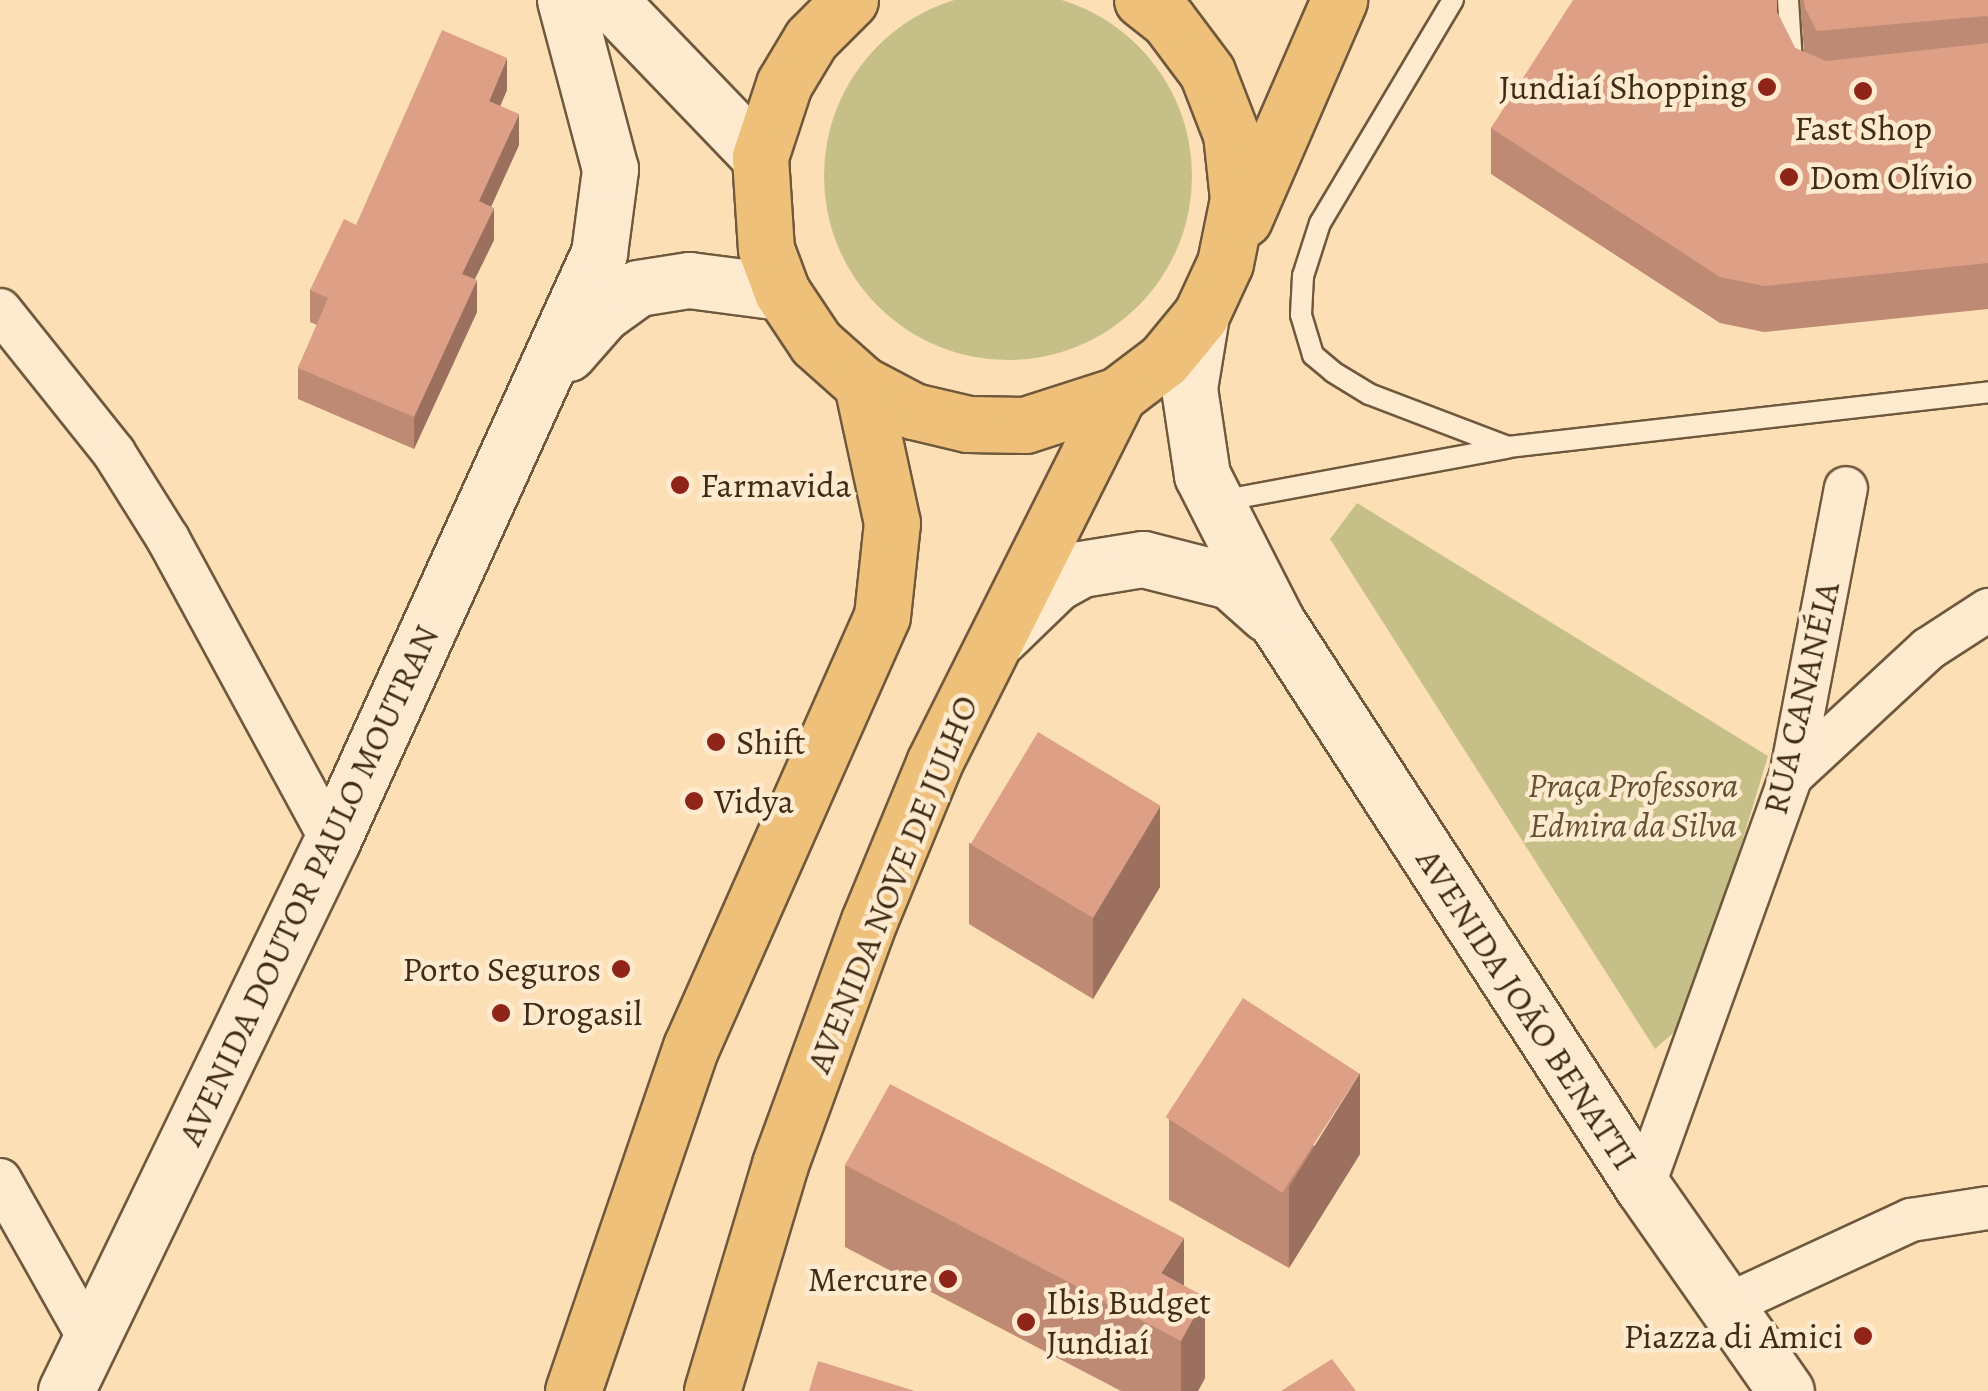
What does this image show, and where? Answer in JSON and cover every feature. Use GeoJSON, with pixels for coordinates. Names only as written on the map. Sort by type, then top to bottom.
{"type":"FeatureCollection","features":[{"type":"Feature","properties":{"kind":"main road"},"geometry":{"type":"LineString","coordinates":[[850,0],[812,39],[784,84],[760,157],[766,249],[782,292],[816,343],[862,384],[913,410],[968,424],[1057,419],[1118,395],[1164,360],[1201,316],[1338,0]]}},
{"type":"Feature","properties":{"kind":"main road"},"geometry":{"type":"LineString","coordinates":[[1142,0],[1168,20],[1207,72],[1231,134],[1238,199],[1226,263]]}},
{"type":"Feature","properties":{"kind":"main road"},"geometry":{"type":"LineString","coordinates":[[574,1391],[691,1047],[882,616],[892,562],[889,490],[862,384]]}},
{"type":"Feature","properties":{"kind":"main road","name":"AVENIDA NOVE DE JULHO"},"geometry":{"type":"LineString","coordinates":[[712,1391],[780,1164],[869,920],[934,763],[1118,395]]}},
{"type":"Feature","properties":{"kind":"street"},"geometry":{"type":"LineString","coordinates":[[546,378],[599,252],[610,169],[565,0]]}},
{"type":"Feature","properties":{"kind":"street"},"geometry":{"type":"LineString","coordinates":[[609,0],[760,157]]}},
{"type":"Feature","properties":{"kind":"street"},"geometry":{"type":"LineString","coordinates":[[546,378],[602,314],[638,288],[689,280],[782,292]]}},
{"type":"Feature","properties":{"kind":"street"},"geometry":{"type":"LineString","coordinates":[[0,310],[114,453],[168,540],[332,841]]}},
{"type":"Feature","properties":{"kind":"street","name":"AVENIDA JOÃO BENATTI"},"geometry":{"type":"LineString","coordinates":[[1201,316],[1190,417],[1214,502],[1276,622],[1643,1188],[1786,1391]]}},
{"type":"Feature","properties":{"kind":"street","name":"AVENIDA DOUTOR PAULO MOUTRAN"},"geometry":{"type":"LineString","coordinates":[[66,1391],[332,841],[546,378]]}},
{"type":"Feature","properties":{"kind":"street","name":"RUA CANANÉIA"},"geometry":{"type":"LineString","coordinates":[[1643,1188],[1790,776],[1846,488]]}},
{"type":"Feature","properties":{"kind":"street","name":"AVENIDA JOÃO BENATTI"},"geometry":{"type":"LineString","coordinates":[[998,638],[1056,583],[1081,569],[1142,558],[1230,581],[1276,622]]}},
{"type":"Feature","properties":{"kind":"street"},"geometry":{"type":"LineString","coordinates":[[1790,776],[1928,649],[1988,610]]}},
{"type":"Feature","properties":{"kind":"street"},"geometry":{"type":"LineString","coordinates":[[0,1180],[90,1340]]}},
{"type":"Feature","properties":{"kind":"street"},"geometry":{"type":"LineString","coordinates":[[1728,1305],[1911,1220],[1988,1208]]}},
{"type":"Feature","properties":{"kind":"lane"},"geometry":{"type":"LineString","coordinates":[[1453,0],[1320,222],[1304,276],[1301,316],[1313,354],[1333,372],[1370,394],[1508,447]]}},
{"type":"Feature","properties":{"kind":"lane"},"geometry":{"type":"LineString","coordinates":[[1788,0],[1790,57],[1807,88]]}},
{"type":"Feature","properties":{"kind":"lane"},"geometry":{"type":"LineString","coordinates":[[1214,502],[1508,447],[1988,392]]}},
{"type":"Feature","properties":{"kind":"green space"},"geometry":{"type":"Polygon","coordinates":[[[1008,-8],[1044,-4],[1078,6],[1110,23],[1138,46],[1161,74],[1178,106],[1188,140],[1192,176],[1188,212],[1178,246],[1161,278],[1138,306],[1110,329],[1078,346],[1044,356],[1008,360],[972,356],[938,346],[906,329],[878,306],[855,278],[838,246],[828,212],[824,176],[828,140],[838,106],[855,74],[878,46],[906,23],[938,6],[972,-4],[1008,-8]]]}},
{"type":"Feature","properties":{"kind":"green space","name":"Praça Professora Edmira da Silva"},"geometry":{"type":"Polygon","coordinates":[[[1357,503],[1768,756],[1688,1020],[1655,1049],[1330,539],[1357,503]]]}},
{"type":"Feature","properties":{"kind":"building","name":"Jundiaí Shopping"},"geometry":{"type":"Polygon","coordinates":[[[1573,0],[1777,0],[1777,12],[1795,48],[1826,61],[1988,43],[1988,263],[1764,286],[1720,277],[1491,128],[1573,0]]]}},
{"type":"Feature","properties":{"kind":"building"},"geometry":{"type":"Polygon","coordinates":[[[1804,0],[1988,0],[1988,17],[1817,31],[1804,0]]]}},
{"type":"Feature","properties":{"kind":"building"},"geometry":{"type":"Polygon","coordinates":[[[442,30],[507,58],[489,101],[519,114],[479,201],[494,208],[462,274],[477,280],[414,417],[298,368],[328,298],[310,290],[344,219],[356,225],[442,30]]]}},
{"type":"Feature","properties":{"kind":"building"},"geometry":{"type":"Polygon","coordinates":[[[1038,732],[1161,806],[1093,918],[971,844],[1038,732]]]}},
{"type":"Feature","properties":{"kind":"building"},"geometry":{"type":"Polygon","coordinates":[[[1243,998],[1360,1074],[1282,1193],[1166,1117],[1243,998]]]}},
{"type":"Feature","properties":{"kind":"building"},"geometry":{"type":"Polygon","coordinates":[[[890,1084],[1184,1238],[1161,1273],[1205,1297],[1181,1341],[845,1165],[890,1084]]]}},
{"type":"Feature","properties":{"kind":"building"},"geometry":{"type":"Polygon","coordinates":[[[1332,1359],[1356,1391],[1281,1391],[1332,1359]]]}},
{"type":"Feature","properties":{"kind":"building"},"geometry":{"type":"Polygon","coordinates":[[[818,1361],[915,1391],[809,1391],[818,1361]]]}},
{"type":"Feature","properties":{"kind":"place","name":"Jundiaí Shopping"},"geometry":{"type":"Point","coordinates":[1767,87]}},
{"type":"Feature","properties":{"kind":"place","name":"Fast Shop"},"geometry":{"type":"Point","coordinates":[1863,91]}},
{"type":"Feature","properties":{"kind":"place","name":"Dom Olívio"},"geometry":{"type":"Point","coordinates":[1789,177]}},
{"type":"Feature","properties":{"kind":"place","name":"Farmavida"},"geometry":{"type":"Point","coordinates":[680,485]}},
{"type":"Feature","properties":{"kind":"place","name":"Shift"},"geometry":{"type":"Point","coordinates":[716,742]}},
{"type":"Feature","properties":{"kind":"place","name":"Vidya"},"geometry":{"type":"Point","coordinates":[694,801]}},
{"type":"Feature","properties":{"kind":"place","name":"Porto Seguros"},"geometry":{"type":"Point","coordinates":[621,969]}},
{"type":"Feature","properties":{"kind":"place","name":"Drogasil"},"geometry":{"type":"Point","coordinates":[501,1013]}},
{"type":"Feature","properties":{"kind":"place","name":"Mercure"},"geometry":{"type":"Point","coordinates":[948,1279]}},
{"type":"Feature","properties":{"kind":"place","name":"Ibis Budget Jundiaí"},"geometry":{"type":"Point","coordinates":[1026,1322]}},
{"type":"Feature","properties":{"kind":"place","name":"Piazza di Amici"},"geometry":{"type":"Point","coordinates":[1863,1336]}}]}
